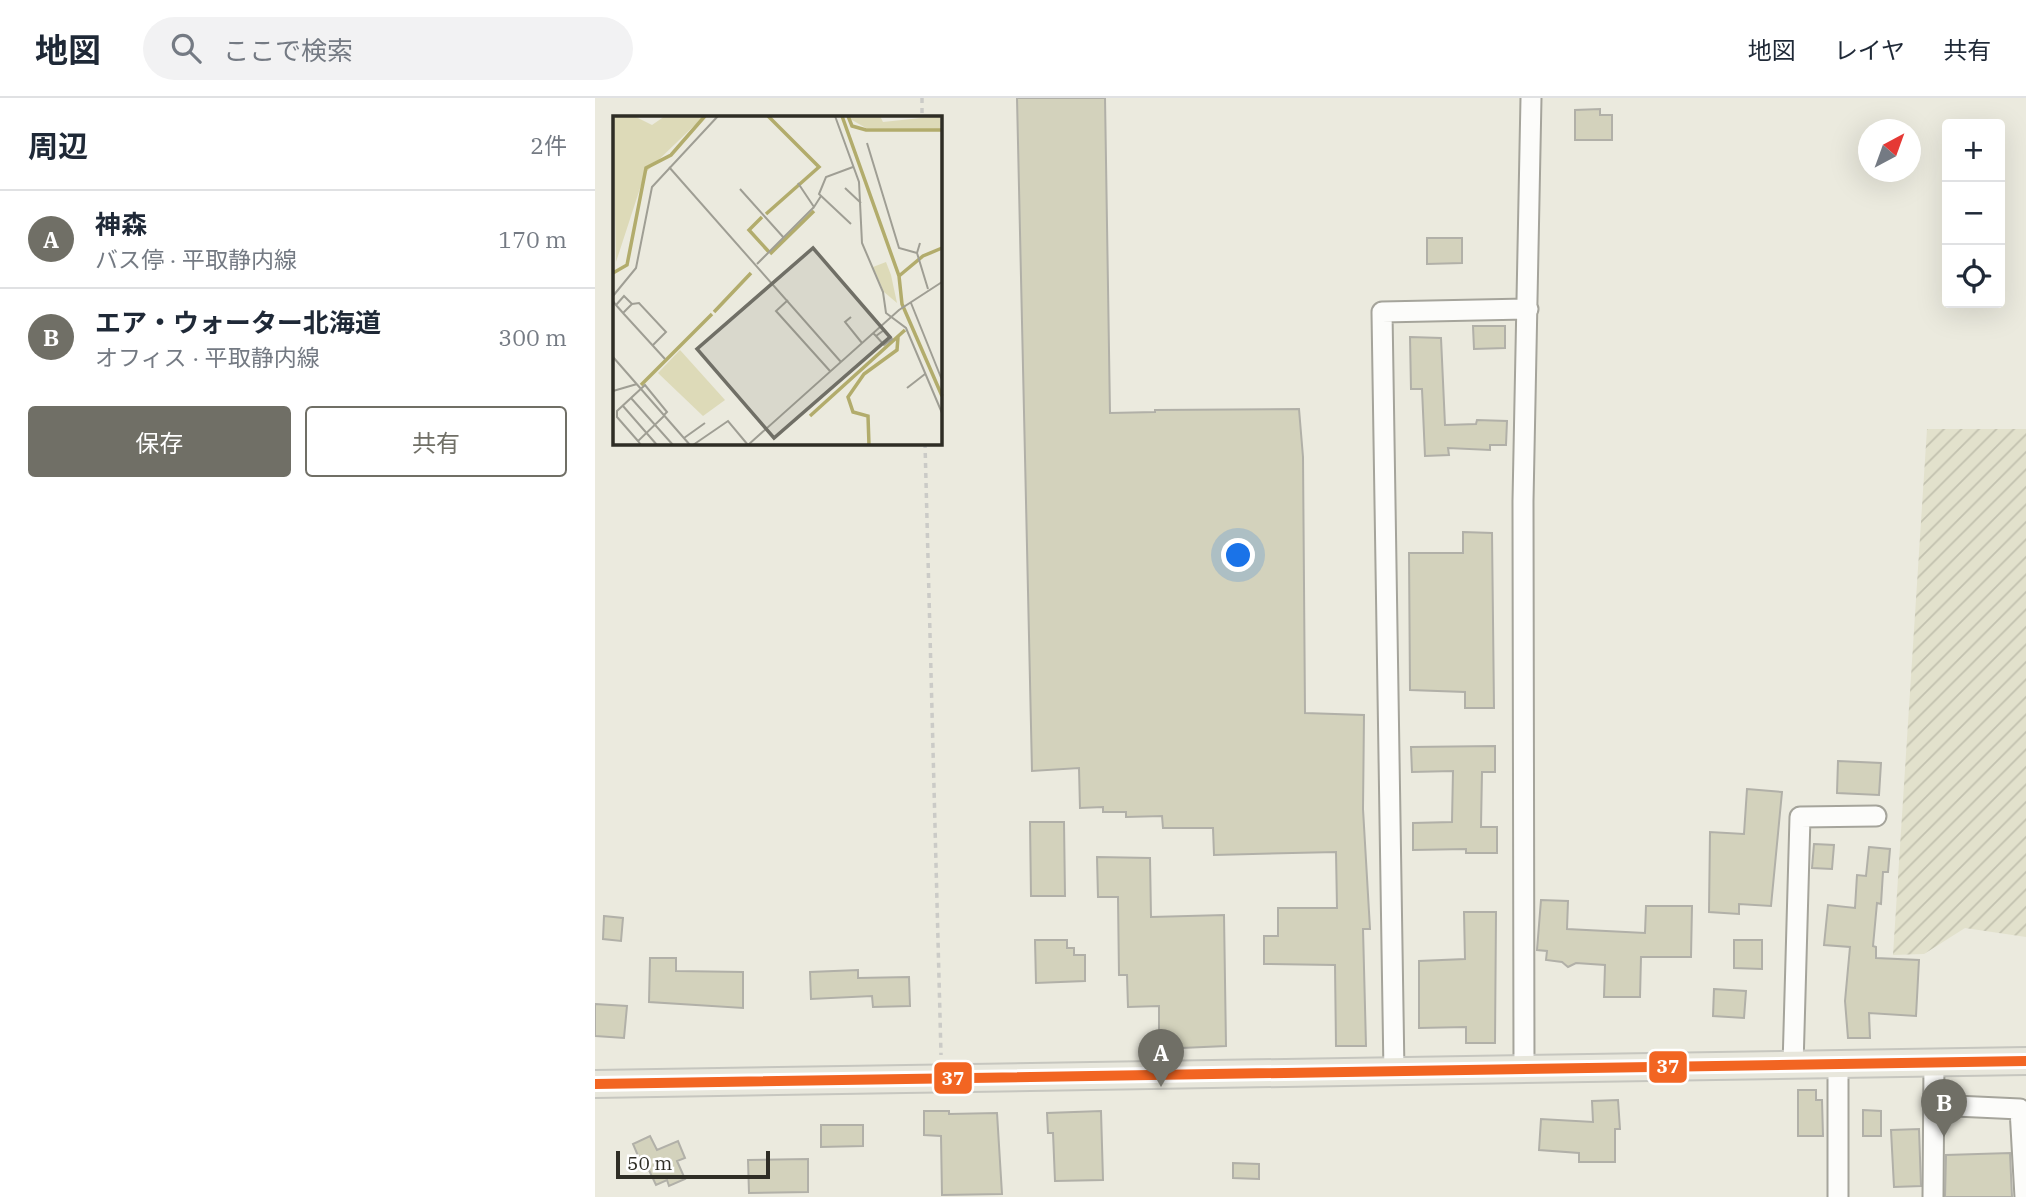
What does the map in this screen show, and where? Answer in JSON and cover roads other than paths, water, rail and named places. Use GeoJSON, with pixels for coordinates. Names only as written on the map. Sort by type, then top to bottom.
{"type":"FeatureCollection","features":[{"type":"Feature","properties":{"kind":"main road"},"geometry":{"type":"LineString","coordinates":[[595,1084],[2026,1061]]}},
{"type":"Feature","properties":{"kind":"street"},"geometry":{"type":"LineString","coordinates":[[1524,1070],[1523,501],[1531,98]]}},
{"type":"Feature","properties":{"kind":"street"},"geometry":{"type":"LineString","coordinates":[[1394,1073],[1382,312],[1528,309]]}},
{"type":"Feature","properties":{"kind":"street"},"geometry":{"type":"LineString","coordinates":[[1793,1066],[1800,817],[1876,816]]}},
{"type":"Feature","properties":{"kind":"street"},"geometry":{"type":"LineString","coordinates":[[1933,1197],[1934,1062]]}},
{"type":"Feature","properties":{"kind":"street"},"geometry":{"type":"LineString","coordinates":[[1838,1197],[1839,1065]]}},
{"type":"Feature","properties":{"kind":"street"},"geometry":{"type":"LineString","coordinates":[[1934,1105],[2020,1109],[2025,1197]]}},
{"type":"Feature","properties":{"kind":"place","name":"神森"},"geometry":{"type":"Point","coordinates":[1161,1087]}},
{"type":"Feature","properties":{"kind":"place","name":"エア・ウォーター北海道"},"geometry":{"type":"Point","coordinates":[1944,1137]}}]}
